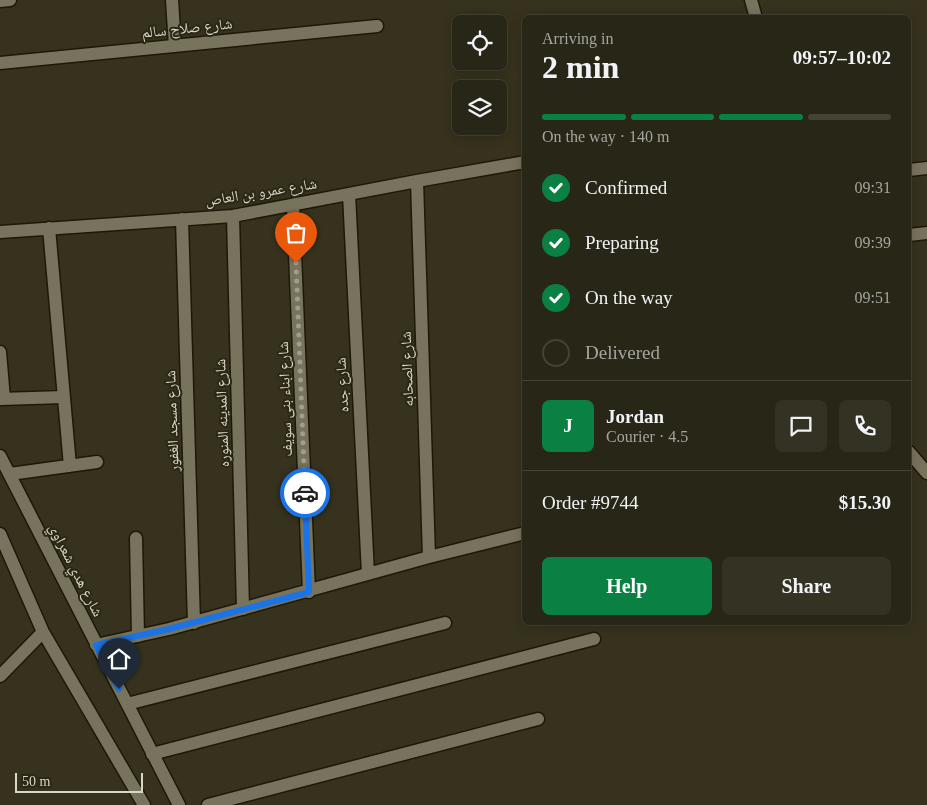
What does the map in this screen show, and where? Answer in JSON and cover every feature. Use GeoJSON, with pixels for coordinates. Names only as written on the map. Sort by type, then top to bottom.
{"type":"FeatureCollection","features":[{"type":"Feature","properties":{"kind":"street"},"geometry":{"type":"LineString","coordinates":[[0,1],[10,0]]}},
{"type":"Feature","properties":{"kind":"street"},"geometry":{"type":"LineString","coordinates":[[172,0],[175,46]]}},
{"type":"Feature","properties":{"kind":"street"},"geometry":{"type":"LineString","coordinates":[[751,0],[755,15]]}},
{"type":"Feature","properties":{"kind":"street","name":"شارع صلاح سالم"},"geometry":{"type":"LineString","coordinates":[[0,63],[377,26]]}},
{"type":"Feature","properties":{"kind":"street","name":"شارع عمرو بن العاص"},"geometry":{"type":"LineString","coordinates":[[0,232],[233,216],[522,163]]}},
{"type":"Feature","properties":{"kind":"street"},"geometry":{"type":"LineString","coordinates":[[911,170],[927,168]]}},
{"type":"Feature","properties":{"kind":"street","name":"شارع الصحابه"},"geometry":{"type":"LineString","coordinates":[[417,181],[429,557]]}},
{"type":"Feature","properties":{"kind":"street","name":"شارع جده"},"geometry":{"type":"LineString","coordinates":[[349,194],[368,574]]}},
{"type":"Feature","properties":{"kind":"street","name":"شارع ابناء بنى سويف"},"geometry":{"type":"LineString","coordinates":[[293,205],[309,592]]}},
{"type":"Feature","properties":{"kind":"street","name":"شارع المدينه المنوره"},"geometry":{"type":"LineString","coordinates":[[233,216],[244,609]]}},
{"type":"Feature","properties":{"kind":"street","name":"شارع مسجد الغفور"},"geometry":{"type":"LineString","coordinates":[[182,219],[194,623]]}},
{"type":"Feature","properties":{"kind":"street"},"geometry":{"type":"LineString","coordinates":[[49,228],[70,466]]}},
{"type":"Feature","properties":{"kind":"street"},"geometry":{"type":"LineString","coordinates":[[911,235],[927,233]]}},
{"type":"Feature","properties":{"kind":"street"},"geometry":{"type":"LineString","coordinates":[[0,352],[2,399],[64,397]]}},
{"type":"Feature","properties":{"kind":"street"},"geometry":{"type":"LineString","coordinates":[[911,454],[927,473]]}},
{"type":"Feature","properties":{"kind":"street","name":"شارع هدي شعراوي"},"geometry":{"type":"LineString","coordinates":[[0,456],[179,805]]}},
{"type":"Feature","properties":{"kind":"street"},"geometry":{"type":"LineString","coordinates":[[10,474],[97,462]]}},
{"type":"Feature","properties":{"kind":"street"},"geometry":{"type":"LineString","coordinates":[[0,534],[43,632],[144,805]]}},
{"type":"Feature","properties":{"kind":"street"},"geometry":{"type":"LineString","coordinates":[[96,645],[194,623],[429,557],[522,534]]}},
{"type":"Feature","properties":{"kind":"street"},"geometry":{"type":"LineString","coordinates":[[136,538],[138,636]]}},
{"type":"Feature","properties":{"kind":"street"},"geometry":{"type":"LineString","coordinates":[[127,704],[445,623]]}},
{"type":"Feature","properties":{"kind":"street"},"geometry":{"type":"LineString","coordinates":[[0,676],[43,632]]}},
{"type":"Feature","properties":{"kind":"street"},"geometry":{"type":"LineString","coordinates":[[152,754],[594,639]]}},
{"type":"Feature","properties":{"kind":"street"},"geometry":{"type":"LineString","coordinates":[[208,805],[538,718]]}},
{"type":"Feature","properties":{"kind":"way so far"},"geometry":{"type":"LineString","coordinates":[[296,263],[305,493]]}},
{"type":"Feature","properties":{"kind":"route"},"geometry":{"type":"LineString","coordinates":[[119,689],[96,645],[169,629],[309,592],[305,493]]}}]}
